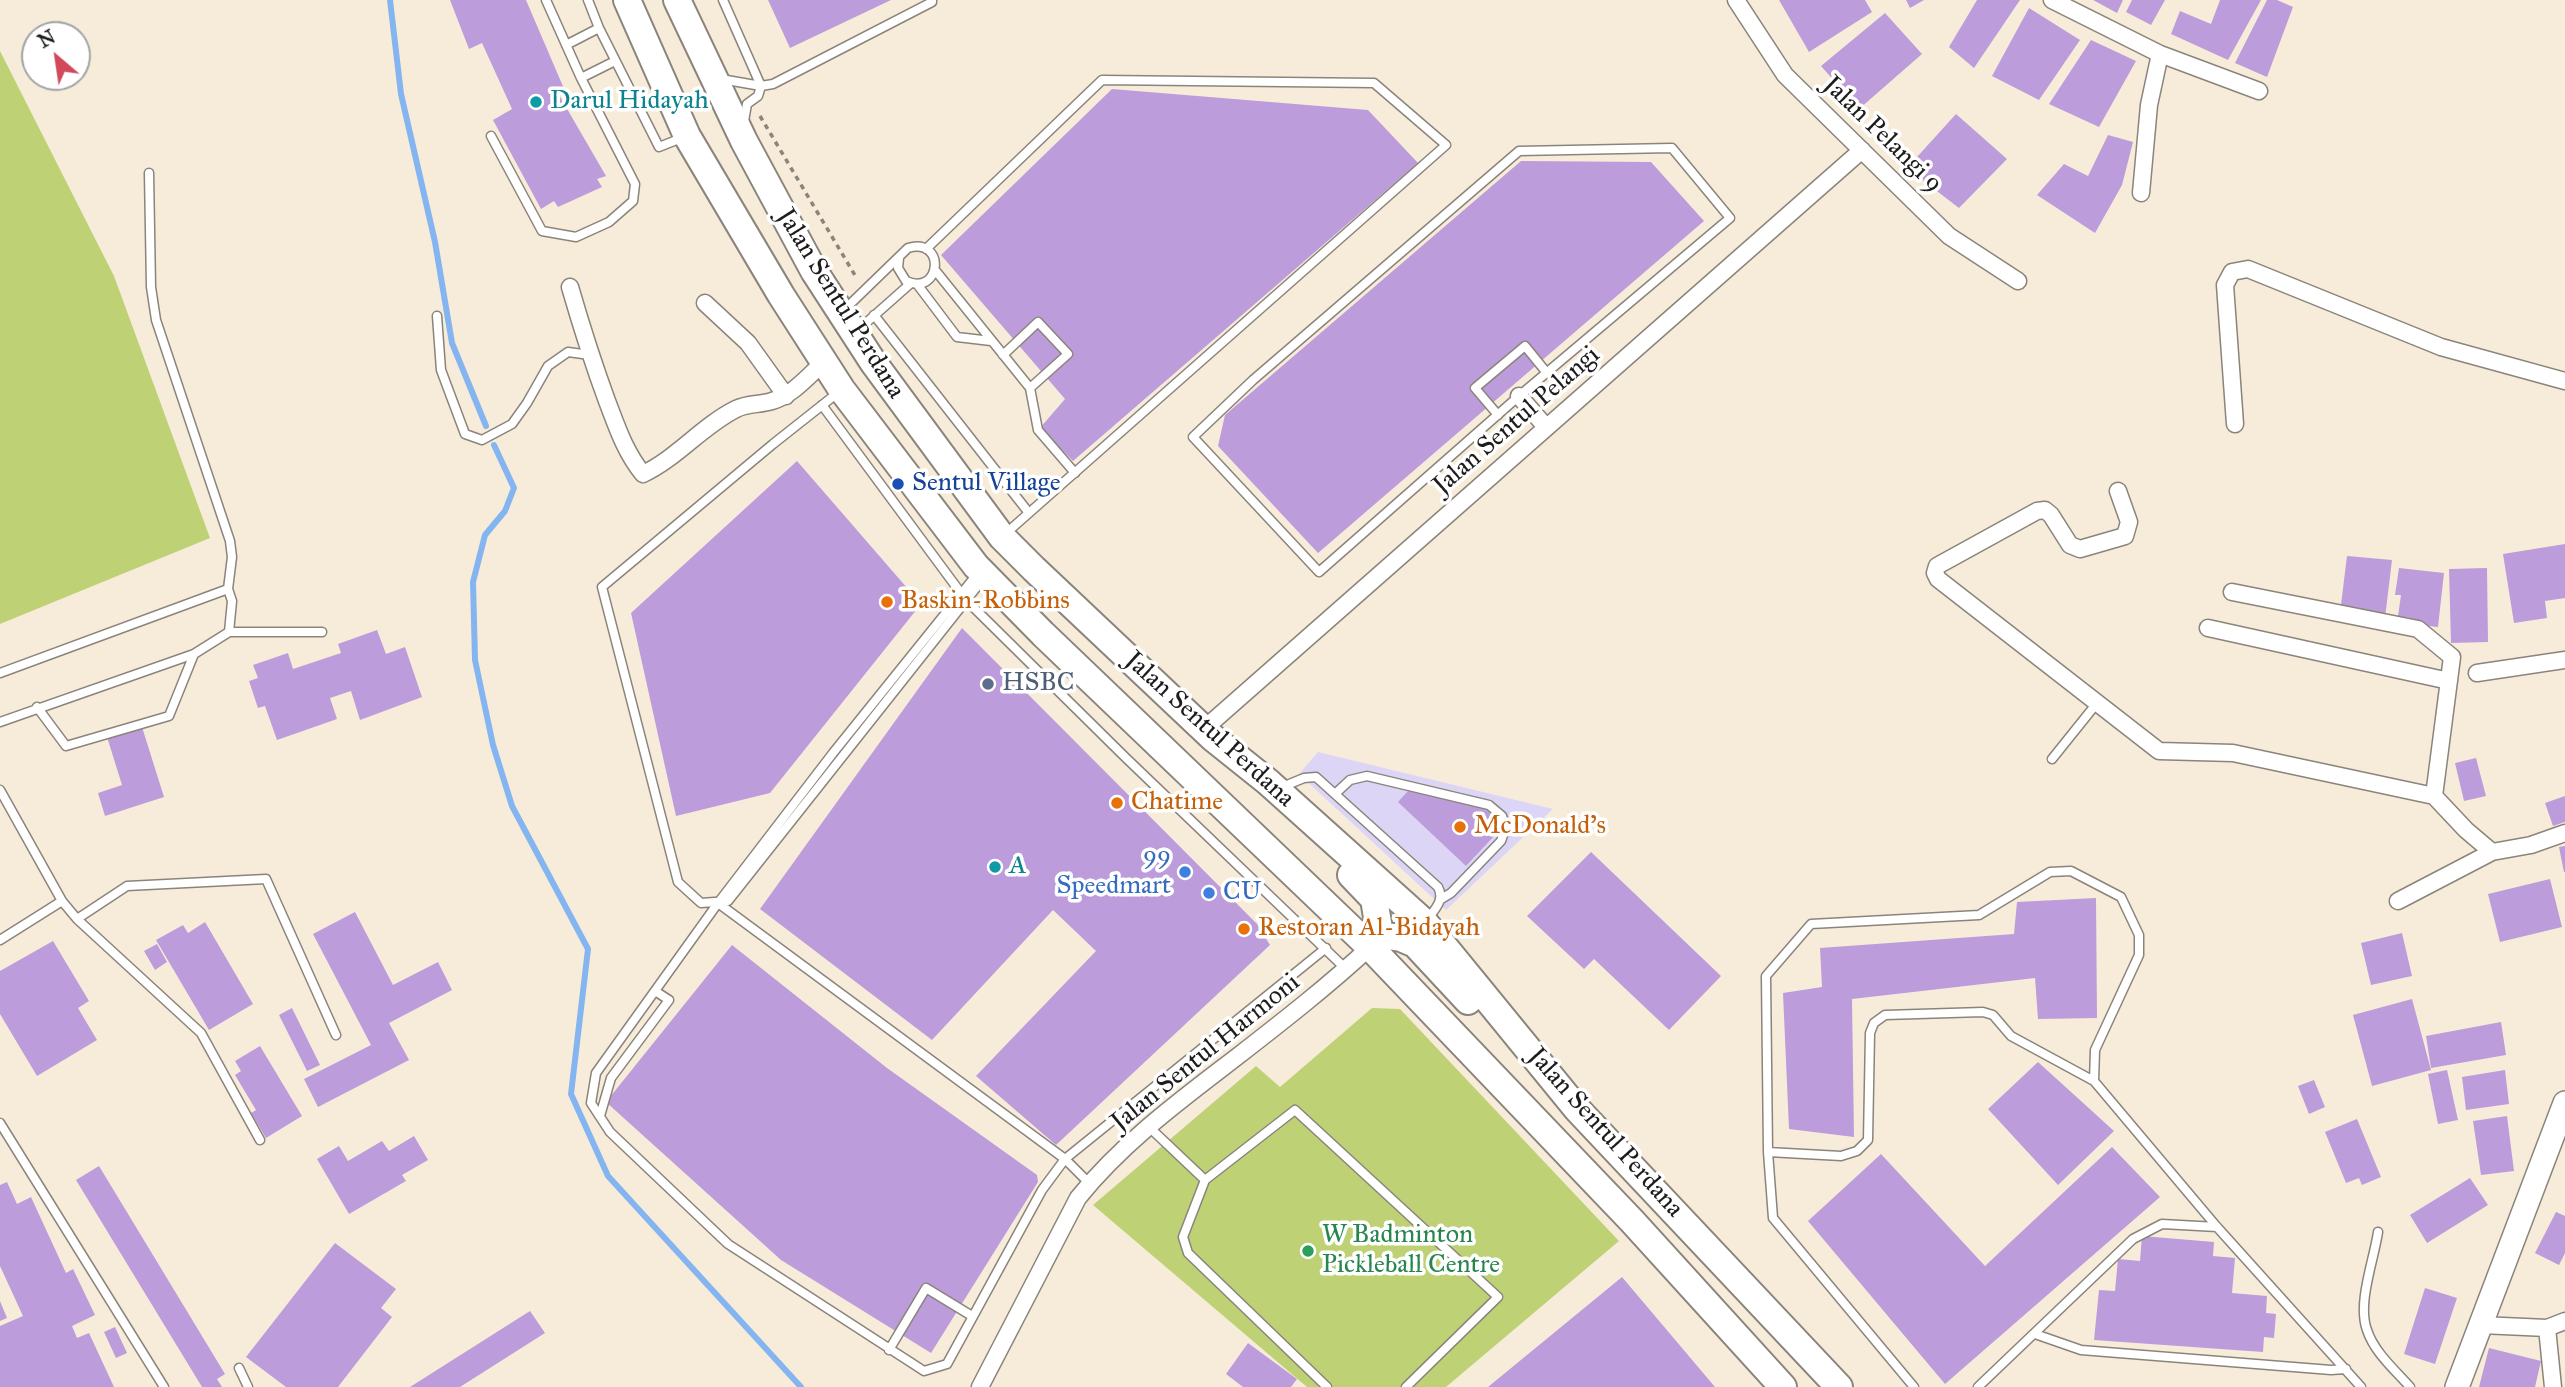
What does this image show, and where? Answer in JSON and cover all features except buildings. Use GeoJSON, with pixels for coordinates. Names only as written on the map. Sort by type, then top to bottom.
{"type":"FeatureCollection","features":[{"type":"Feature","properties":{"kind":"main road","name":"Jalan Sentul Perdana"},"geometry":{"type":"LineString","coordinates":[[626,0],[687,136],[824,362],[839,399],[983,573],[1375,941],[1783,1387]]}},
{"type":"Feature","properties":{"kind":"main road","name":"Jalan Sentul Perdana"},"geometry":{"type":"LineString","coordinates":[[677,0],[744,141],[843,325],[1002,537],[1204,729],[1276,789],[1426,923],[1577,1108],[1839,1387]]}},
{"type":"Feature","properties":{"kind":"main road"},"geometry":{"type":"LineString","coordinates":[[781,295],[810,323],[843,325]]}},
{"type":"Feature","properties":{"kind":"main road"},"geometry":{"type":"LineString","coordinates":[[839,399],[849,385],[824,348],[843,325]]}},
{"type":"Feature","properties":{"kind":"main road"},"geometry":{"type":"LineString","coordinates":[[1300,811],[1318,840],[1374,899],[1375,941],[1401,938],[1415,944],[1481,1014],[1577,1108]]}},
{"type":"Feature","properties":{"kind":"street","name":"Jalan Pelangi 9"},"geometry":{"type":"LineString","coordinates":[[1736,0],[1785,75],[1949,236],[2018,281]]}},
{"type":"Feature","properties":{"kind":"street"},"geometry":{"type":"LineString","coordinates":[[2052,0],[2160,54],[2259,91]]}},
{"type":"Feature","properties":{"kind":"street"},"geometry":{"type":"LineString","coordinates":[[2141,193],[2149,105],[2160,54]]}},
{"type":"Feature","properties":{"kind":"street","name":"Jalan Sentul Pelangi"},"geometry":{"type":"LineString","coordinates":[[1204,729],[1862,150]]}},
{"type":"Feature","properties":{"kind":"street"},"geometry":{"type":"LineString","coordinates":[[2235,424],[2224,285],[2232,272],[2248,268],[2441,347],[2565,381]]}},
{"type":"Feature","properties":{"kind":"street"},"geometry":{"type":"LineString","coordinates":[[570,287],[590,355],[622,442],[631,460],[643,474],[659,466],[737,409],[754,402],[769,402],[786,396],[824,362]]}},
{"type":"Feature","properties":{"kind":"street"},"geometry":{"type":"LineString","coordinates":[[705,303],[748,344],[786,396]]}},
{"type":"Feature","properties":{"kind":"street"},"geometry":{"type":"LineString","coordinates":[[1519,396],[1546,427]]}},
{"type":"Feature","properties":{"kind":"street"},"geometry":{"type":"LineString","coordinates":[[2118,491],[2129,522],[2125,536],[2080,549],[2070,545],[2052,515],[2045,510],[2036,511],[1937,566],[1935,573],[1938,579],[2159,751],[2233,753],[2434,796],[2491,852]]}},
{"type":"Feature","properties":{"kind":"street"},"geometry":{"type":"LineString","coordinates":[[2232,592],[2418,629],[2452,657],[2434,796]]}},
{"type":"Feature","properties":{"kind":"street"},"geometry":{"type":"LineString","coordinates":[[2208,628],[2449,681]]}},
{"type":"Feature","properties":{"kind":"street"},"geometry":{"type":"LineString","coordinates":[[2477,673],[2565,660]]}},
{"type":"Feature","properties":{"kind":"street"},"geometry":{"type":"LineString","coordinates":[[2398,901],[2491,852],[2531,845],[2565,833]]}},
{"type":"Feature","properties":{"kind":"street","name":"Jalan Sentul Harmoni"},"geometry":{"type":"LineString","coordinates":[[980,1387],[1079,1198],[1090,1184],[1159,1117],[1301,1007],[1375,941]]}},
{"type":"Feature","properties":{"kind":"street"},"geometry":{"type":"LineString","coordinates":[[2457,1387],[2565,1104]]}},
{"type":"Feature","properties":{"kind":"street"},"geometry":{"type":"LineString","coordinates":[[2481,1325],[2547,1328],[2565,1321]]}},
{"type":"Feature","properties":{"kind":"street"},"geometry":{"type":"LineString","coordinates":[[2547,1328],[2553,1387]]}},
{"type":"Feature","properties":{"kind":"lane"},"geometry":{"type":"LineString","coordinates":[[491,136],[541,230],[576,237],[609,222],[633,201],[635,184],[581,78],[546,0]]}},
{"type":"Feature","properties":{"kind":"lane"},"geometry":{"type":"LineString","coordinates":[[588,0],[599,28],[659,147],[687,136]]}},
{"type":"Feature","properties":{"kind":"lane"},"geometry":{"type":"LineString","coordinates":[[723,0],[761,86],[758,96],[747,104],[744,141]]}},
{"type":"Feature","properties":{"kind":"lane"},"geometry":{"type":"LineString","coordinates":[[707,65],[722,80],[761,86],[773,84],[932,0]]}},
{"type":"Feature","properties":{"kind":"lane"},"geometry":{"type":"LineString","coordinates":[[566,46],[599,28]]}},
{"type":"Feature","properties":{"kind":"lane"},"geometry":{"type":"LineString","coordinates":[[581,78],[615,61]]}},
{"type":"Feature","properties":{"kind":"lane"},"geometry":{"type":"LineString","coordinates":[[926,249],[1102,80],[1374,83],[1446,145],[1002,537]]}},
{"type":"Feature","properties":{"kind":"lane"},"geometry":{"type":"LineString","coordinates":[[1672,148],[1730,218],[1546,373],[1319,572],[1193,437],[1253,380],[1519,151],[1672,148]]}},
{"type":"Feature","properties":{"kind":"lane"},"geometry":{"type":"LineString","coordinates":[[149,173],[151,287],[156,320],[230,541],[232,557],[228,589],[232,601],[229,632]]}},
{"type":"Feature","properties":{"kind":"lane"},"geometry":{"type":"LineString","coordinates":[[843,325],[864,291],[908,248],[920,246],[926,249],[934,257],[935,270],[1030,388],[1038,430],[1075,472]]}},
{"type":"Feature","properties":{"kind":"lane"},"geometry":{"type":"LineString","coordinates":[[899,258],[899,273],[914,284],[957,337],[991,341]]}},
{"type":"Feature","properties":{"kind":"lane"},"geometry":{"type":"LineString","coordinates":[[843,325],[874,315],[914,284],[928,280],[935,270]]}},
{"type":"Feature","properties":{"kind":"lane"},"geometry":{"type":"LineString","coordinates":[[874,315],[1029,513]]}},
{"type":"Feature","properties":{"kind":"lane"},"geometry":{"type":"LineString","coordinates":[[437,316],[441,370],[465,434],[473,438],[482,440],[512,424],[548,366],[568,352],[590,355]]}},
{"type":"Feature","properties":{"kind":"lane"},"geometry":{"type":"LineString","coordinates":[[1003,355],[1038,322],[1068,354],[1030,388]]}},
{"type":"Feature","properties":{"kind":"lane"},"geometry":{"type":"LineString","coordinates":[[1498,415],[1475,388],[1525,346],[1546,373]]}},
{"type":"Feature","properties":{"kind":"lane"},"geometry":{"type":"LineString","coordinates":[[1090,1184],[1065,1159],[718,903],[701,903],[678,882],[602,587],[839,399],[963,597],[1346,969]]}},
{"type":"Feature","properties":{"kind":"lane"},"geometry":{"type":"LineString","coordinates":[[983,573],[718,903],[596,1073],[591,1103],[610,1132],[729,1244],[924,1371],[947,1364],[1042,1189],[1065,1159],[1326,948]]}},
{"type":"Feature","properties":{"kind":"lane"},"geometry":{"type":"LineString","coordinates":[[0,673],[228,589]]}},
{"type":"Feature","properties":{"kind":"lane"},"geometry":{"type":"LineString","coordinates":[[0,722],[194,654],[229,632],[322,632]]}},
{"type":"Feature","properties":{"kind":"lane"},"geometry":{"type":"LineString","coordinates":[[37,708],[66,746],[169,716],[194,654]]}},
{"type":"Feature","properties":{"kind":"lane"},"geometry":{"type":"LineString","coordinates":[[2052,759],[2096,703]]}},
{"type":"Feature","properties":{"kind":"lane"},"geometry":{"type":"LineString","coordinates":[[1336,793],[1350,780],[1367,776],[1489,805],[1497,810],[1506,827],[1501,841],[1441,900],[1426,923]]}},
{"type":"Feature","properties":{"kind":"lane"},"geometry":{"type":"LineString","coordinates":[[1276,789],[1304,778],[1316,777],[1438,887],[1442,894],[1441,900]]}},
{"type":"Feature","properties":{"kind":"lane"},"geometry":{"type":"LineString","coordinates":[[0,790],[62,901],[77,919],[201,1033],[260,1140]]}},
{"type":"Feature","properties":{"kind":"lane"},"geometry":{"type":"LineString","coordinates":[[1914,1387],[1773,1218],[1766,976],[1811,924],[1979,915],[2050,872],[2071,871],[2121,897],[2140,935],[2139,955],[2095,1050],[2094,1082]]}},
{"type":"Feature","properties":{"kind":"lane"},"geometry":{"type":"LineString","coordinates":[[77,919],[127,886],[266,879],[336,1035]]}},
{"type":"Feature","properties":{"kind":"lane"},"geometry":{"type":"LineString","coordinates":[[0,940],[62,901]]}},
{"type":"Feature","properties":{"kind":"lane"},"geometry":{"type":"LineString","coordinates":[[600,1116],[611,1078],[669,1000],[655,991]]}},
{"type":"Feature","properties":{"kind":"lane"},"geometry":{"type":"LineString","coordinates":[[1769,1152],[1841,1156],[1857,1151],[1868,1140],[1870,1033],[1874,1023],[1885,1015],[1983,1012],[1993,1015],[2011,1036],[2094,1082],[2217,1227],[2361,1387]]}},
{"type":"Feature","properties":{"kind":"lane"},"geometry":{"type":"LineString","coordinates":[[1327,1387],[1188,1252],[1183,1237],[1206,1180],[1295,1110],[1498,1297],[1406,1387]]}},
{"type":"Feature","properties":{"kind":"lane"},"geometry":{"type":"LineString","coordinates":[[0,1124],[164,1387]]}},
{"type":"Feature","properties":{"kind":"lane"},"geometry":{"type":"LineString","coordinates":[[1149,1127],[1206,1180]]}},
{"type":"Feature","properties":{"kind":"lane"},"geometry":{"type":"LineString","coordinates":[[1978,1387],[2133,1239],[2162,1224],[2217,1227]]}},
{"type":"Feature","properties":{"kind":"lane"},"geometry":{"type":"LineString","coordinates":[[2378,1232],[2366,1287],[2366,1329],[2376,1347],[2410,1387]]}},
{"type":"Feature","properties":{"kind":"lane"},"geometry":{"type":"LineString","coordinates":[[889,1350],[926,1288],[972,1316]]}},
{"type":"Feature","properties":{"kind":"lane"},"geometry":{"type":"LineString","coordinates":[[2035,1334],[2081,1350],[2331,1370],[2346,1368]]}},
{"type":"Feature","properties":{"kind":"lane"},"geometry":{"type":"LineString","coordinates":[[239,1368],[248,1387]]}},
{"type":"Feature","properties":{"kind":"path"},"geometry":{"type":"LineString","coordinates":[[757,110],[864,291]]}},
{"type":"Feature","properties":{"kind":"shaded area"},"geometry":{"type":"Polygon","coordinates":[[[1318,752],[1553,809],[1446,910],[1299,774],[1318,752]]]}},
{"type":"Feature","properties":{"kind":"green space"},"geometry":{"type":"Polygon","coordinates":[[[0,51],[114,276],[210,538],[0,624],[0,51]]]}},
{"type":"Feature","properties":{"kind":"green space","name":"W Badminton Pickleball Centre"},"geometry":{"type":"Polygon","coordinates":[[[1372,1008],[1400,1009],[1619,1241],[1446,1387],[1307,1387],[1093,1205],[1256,1066],[1280,1087],[1372,1008]]]}},
{"type":"Feature","properties":{"kind":"waterway"},"geometry":{"type":"LineString","coordinates":[[390,0],[401,94],[435,242],[452,343],[486,426]]}},
{"type":"Feature","properties":{"kind":"waterway"},"geometry":{"type":"LineString","coordinates":[[494,445],[514,488],[505,511],[485,535],[473,582],[475,660],[493,745],[512,806],[588,949],[571,1094],[608,1176],[801,1387]]}},
{"type":"Feature","properties":{"kind":"place","name":"Darul Hidayah"},"geometry":{"type":"Point","coordinates":[536,102]}},
{"type":"Feature","properties":{"kind":"place","name":"Sentul Village"},"geometry":{"type":"Point","coordinates":[898,484]}},
{"type":"Feature","properties":{"kind":"place","name":"Baskin-Robbins"},"geometry":{"type":"Point","coordinates":[887,602]}},
{"type":"Feature","properties":{"kind":"place","name":"HSBC"},"geometry":{"type":"Point","coordinates":[988,684]}},
{"type":"Feature","properties":{"kind":"place","name":"Chatime"},"geometry":{"type":"Point","coordinates":[1117,803]}},
{"type":"Feature","properties":{"kind":"place","name":"McDonald's"},"geometry":{"type":"Point","coordinates":[1460,827]}},
{"type":"Feature","properties":{"kind":"place","name":"A"},"geometry":{"type":"Point","coordinates":[995,867]}},
{"type":"Feature","properties":{"kind":"place","name":"99 Speedmart"},"geometry":{"type":"Point","coordinates":[1185,872]}},
{"type":"Feature","properties":{"kind":"place","name":"CU"},"geometry":{"type":"Point","coordinates":[1209,893]}},
{"type":"Feature","properties":{"kind":"place","name":"Restoran Al-Bidayah"},"geometry":{"type":"Point","coordinates":[1244,929]}},
{"type":"Feature","properties":{"kind":"place","name":"W Badminton Pickleball Centre"},"geometry":{"type":"Point","coordinates":[1308,1251]}}]}
